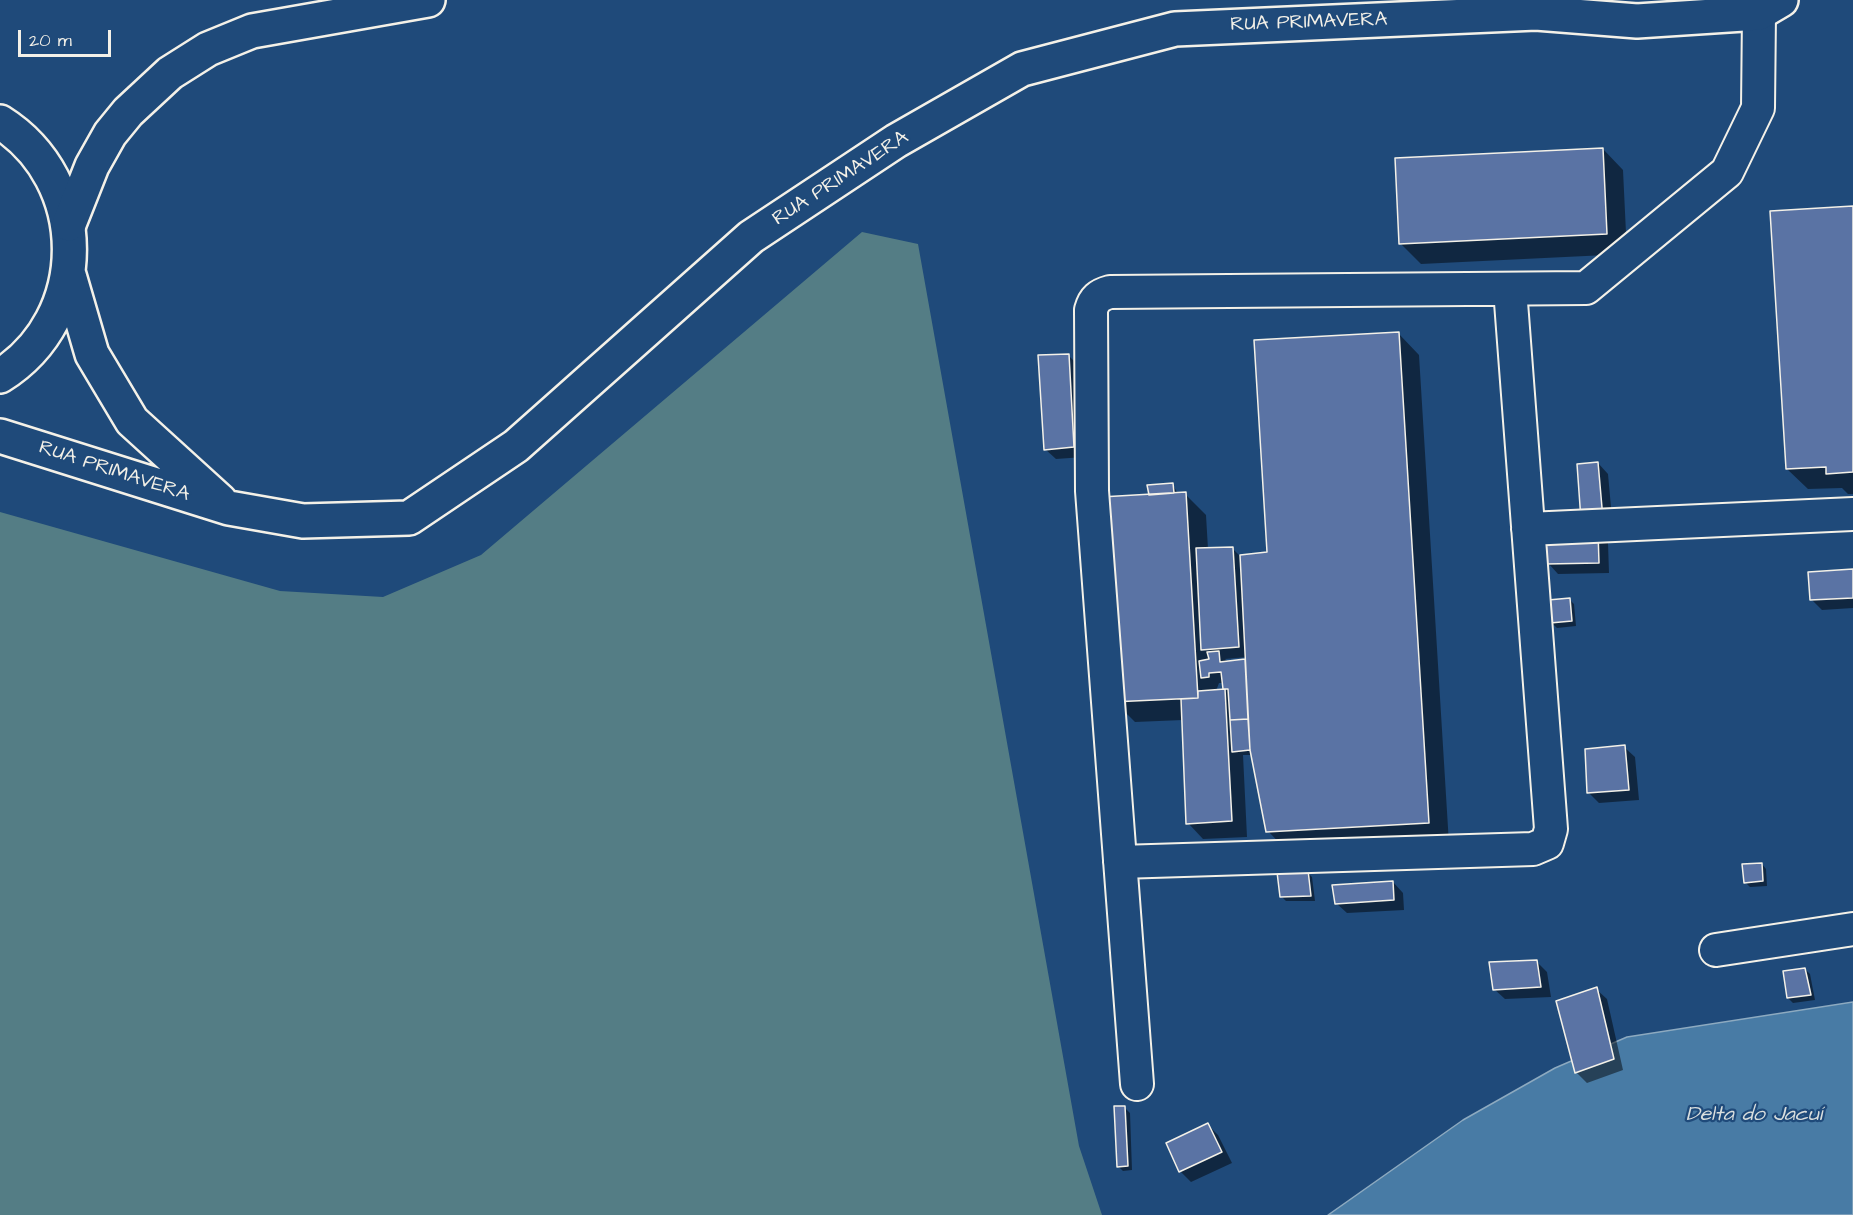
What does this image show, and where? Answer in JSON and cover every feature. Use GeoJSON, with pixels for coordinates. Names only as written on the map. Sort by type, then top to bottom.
{"type":"FeatureCollection","features":[{"type":"Feature","properties":{"kind":"main road"},"geometry":{"type":"LineString","coordinates":[[69,224],[92,166],[110,134],[128,112],[170,73],[208,49],[252,31],[428,0]]}},
{"type":"Feature","properties":{"kind":"main road","name":"RUA PRIMAVERA"},"geometry":{"type":"LineString","coordinates":[[1536,13],[1575,0]]}},
{"type":"Feature","properties":{"kind":"main road","name":"RUA PRIMAVERA"},"geometry":{"type":"LineString","coordinates":[[0,436],[228,508],[303,521],[409,518],[516,446],[751,237],[896,141],[1022,69],[1175,28],[1536,13],[1637,21],[1766,4]]}},
{"type":"Feature","properties":{"kind":"main road"},"geometry":{"type":"LineString","coordinates":[[0,122],[21,135],[53,175],[69,224],[69,275],[52,324],[19,364],[0,376]]}},
{"type":"Feature","properties":{"kind":"main road","name":"RUA PRIMAVERA"},"geometry":{"type":"LineString","coordinates":[[69,275],[92,354],[132,421],[228,508]]}},
{"type":"Feature","properties":{"kind":"lane"},"geometry":{"type":"LineString","coordinates":[[1137,1084],[1092,490],[1091,310],[1094,301],[1101,294],[1110,292],[1586,288],[1727,172],[1758,108],[1766,4]]}},
{"type":"Feature","properties":{"kind":"lane"},"geometry":{"type":"LineString","coordinates":[[1120,862],[1533,849],[1546,843],[1551,829],[1510,289]]}},
{"type":"Feature","properties":{"kind":"lane"},"geometry":{"type":"LineString","coordinates":[[1528,529],[1853,514]]}},
{"type":"Feature","properties":{"kind":"lane"},"geometry":{"type":"LineString","coordinates":[[1716,950],[1853,929]]}},
{"type":"Feature","properties":{"kind":"green space"},"geometry":{"type":"Polygon","coordinates":[[[862,232],[918,244],[1079,1146],[1102,1215],[0,1215],[0,512],[280,591],[383,597],[481,555],[862,232]]]}},
{"type":"Feature","properties":{"kind":"water","name":"Delta do Jacuí"},"geometry":{"type":"Polygon","coordinates":[[[1853,1002],[1853,1215],[1328,1215],[1463,1120],[1555,1068],[1627,1037],[1853,1002]]]}},
{"type":"Feature","properties":{"kind":"building"},"geometry":{"type":"Polygon","coordinates":[[[1603,148],[1607,234],[1399,244],[1395,158],[1603,148]]]}},
{"type":"Feature","properties":{"kind":"building"},"geometry":{"type":"Polygon","coordinates":[[[1853,206],[1853,472],[1826,474],[1826,467],[1786,469],[1770,211],[1853,206]]]}},
{"type":"Feature","properties":{"kind":"building"},"geometry":{"type":"Polygon","coordinates":[[[1399,332],[1429,823],[1266,832],[1250,750],[1240,555],[1267,552],[1254,340],[1399,332]]]}},
{"type":"Feature","properties":{"kind":"building"},"geometry":{"type":"Polygon","coordinates":[[[1069,354],[1074,447],[1044,450],[1038,355],[1069,354]]]}},
{"type":"Feature","properties":{"kind":"building"},"geometry":{"type":"Polygon","coordinates":[[[1598,462],[1603,519],[1581,520],[1577,464],[1598,462]]]}},
{"type":"Feature","properties":{"kind":"building"},"geometry":{"type":"Polygon","coordinates":[[[1173,483],[1174,493],[1149,495],[1147,485],[1173,483]]]}},
{"type":"Feature","properties":{"kind":"building"},"geometry":{"type":"Polygon","coordinates":[[[1186,492],[1198,698],[1112,702],[1101,497],[1186,492]]]}},
{"type":"Feature","properties":{"kind":"building"},"geometry":{"type":"Polygon","coordinates":[[[1598,531],[1599,563],[1546,564],[1544,533],[1598,531]]]}},
{"type":"Feature","properties":{"kind":"building"},"geometry":{"type":"Polygon","coordinates":[[[1233,547],[1239,647],[1201,650],[1196,548],[1233,547]]]}},
{"type":"Feature","properties":{"kind":"building"},"geometry":{"type":"Polygon","coordinates":[[[1853,569],[1853,598],[1810,600],[1808,572],[1853,569]]]}},
{"type":"Feature","properties":{"kind":"building"},"geometry":{"type":"Polygon","coordinates":[[[1570,598],[1572,621],[1550,623],[1548,600],[1570,598]]]}},
{"type":"Feature","properties":{"kind":"building"},"geometry":{"type":"Polygon","coordinates":[[[1219,651],[1220,662],[1245,659],[1248,719],[1230,720],[1228,689],[1223,689],[1221,672],[1209,673],[1209,677],[1201,678],[1199,661],[1209,659],[1207,652],[1219,651]]]}},
{"type":"Feature","properties":{"kind":"building"},"geometry":{"type":"Polygon","coordinates":[[[1225,689],[1232,821],[1186,824],[1181,699],[1198,698],[1198,691],[1225,689]]]}},
{"type":"Feature","properties":{"kind":"building"},"geometry":{"type":"Polygon","coordinates":[[[1248,719],[1250,750],[1232,752],[1230,720],[1248,719]]]}},
{"type":"Feature","properties":{"kind":"building"},"geometry":{"type":"Polygon","coordinates":[[[1625,745],[1629,790],[1587,793],[1585,749],[1625,745]]]}},
{"type":"Feature","properties":{"kind":"building"},"geometry":{"type":"Polygon","coordinates":[[[1762,863],[1763,881],[1744,883],[1742,864],[1762,863]]]}},
{"type":"Feature","properties":{"kind":"building"},"geometry":{"type":"Polygon","coordinates":[[[1308,870],[1311,896],[1280,897],[1277,872],[1308,870]]]}},
{"type":"Feature","properties":{"kind":"building"},"geometry":{"type":"Polygon","coordinates":[[[1393,881],[1394,900],[1335,904],[1332,885],[1393,881]]]}},
{"type":"Feature","properties":{"kind":"building"},"geometry":{"type":"Polygon","coordinates":[[[1537,960],[1541,987],[1493,990],[1489,962],[1537,960]]]}},
{"type":"Feature","properties":{"kind":"building"},"geometry":{"type":"Polygon","coordinates":[[[1805,968],[1811,995],[1787,998],[1783,971],[1805,968]]]}},
{"type":"Feature","properties":{"kind":"building"},"geometry":{"type":"Polygon","coordinates":[[[1597,987],[1614,1059],[1575,1073],[1556,1001],[1597,987]]]}},
{"type":"Feature","properties":{"kind":"building"},"geometry":{"type":"Polygon","coordinates":[[[1114,1106],[1125,1106],[1128,1166],[1117,1167],[1114,1106]]]}},
{"type":"Feature","properties":{"kind":"building"},"geometry":{"type":"Polygon","coordinates":[[[1208,1123],[1222,1152],[1179,1172],[1166,1143],[1208,1123]]]}}]}
